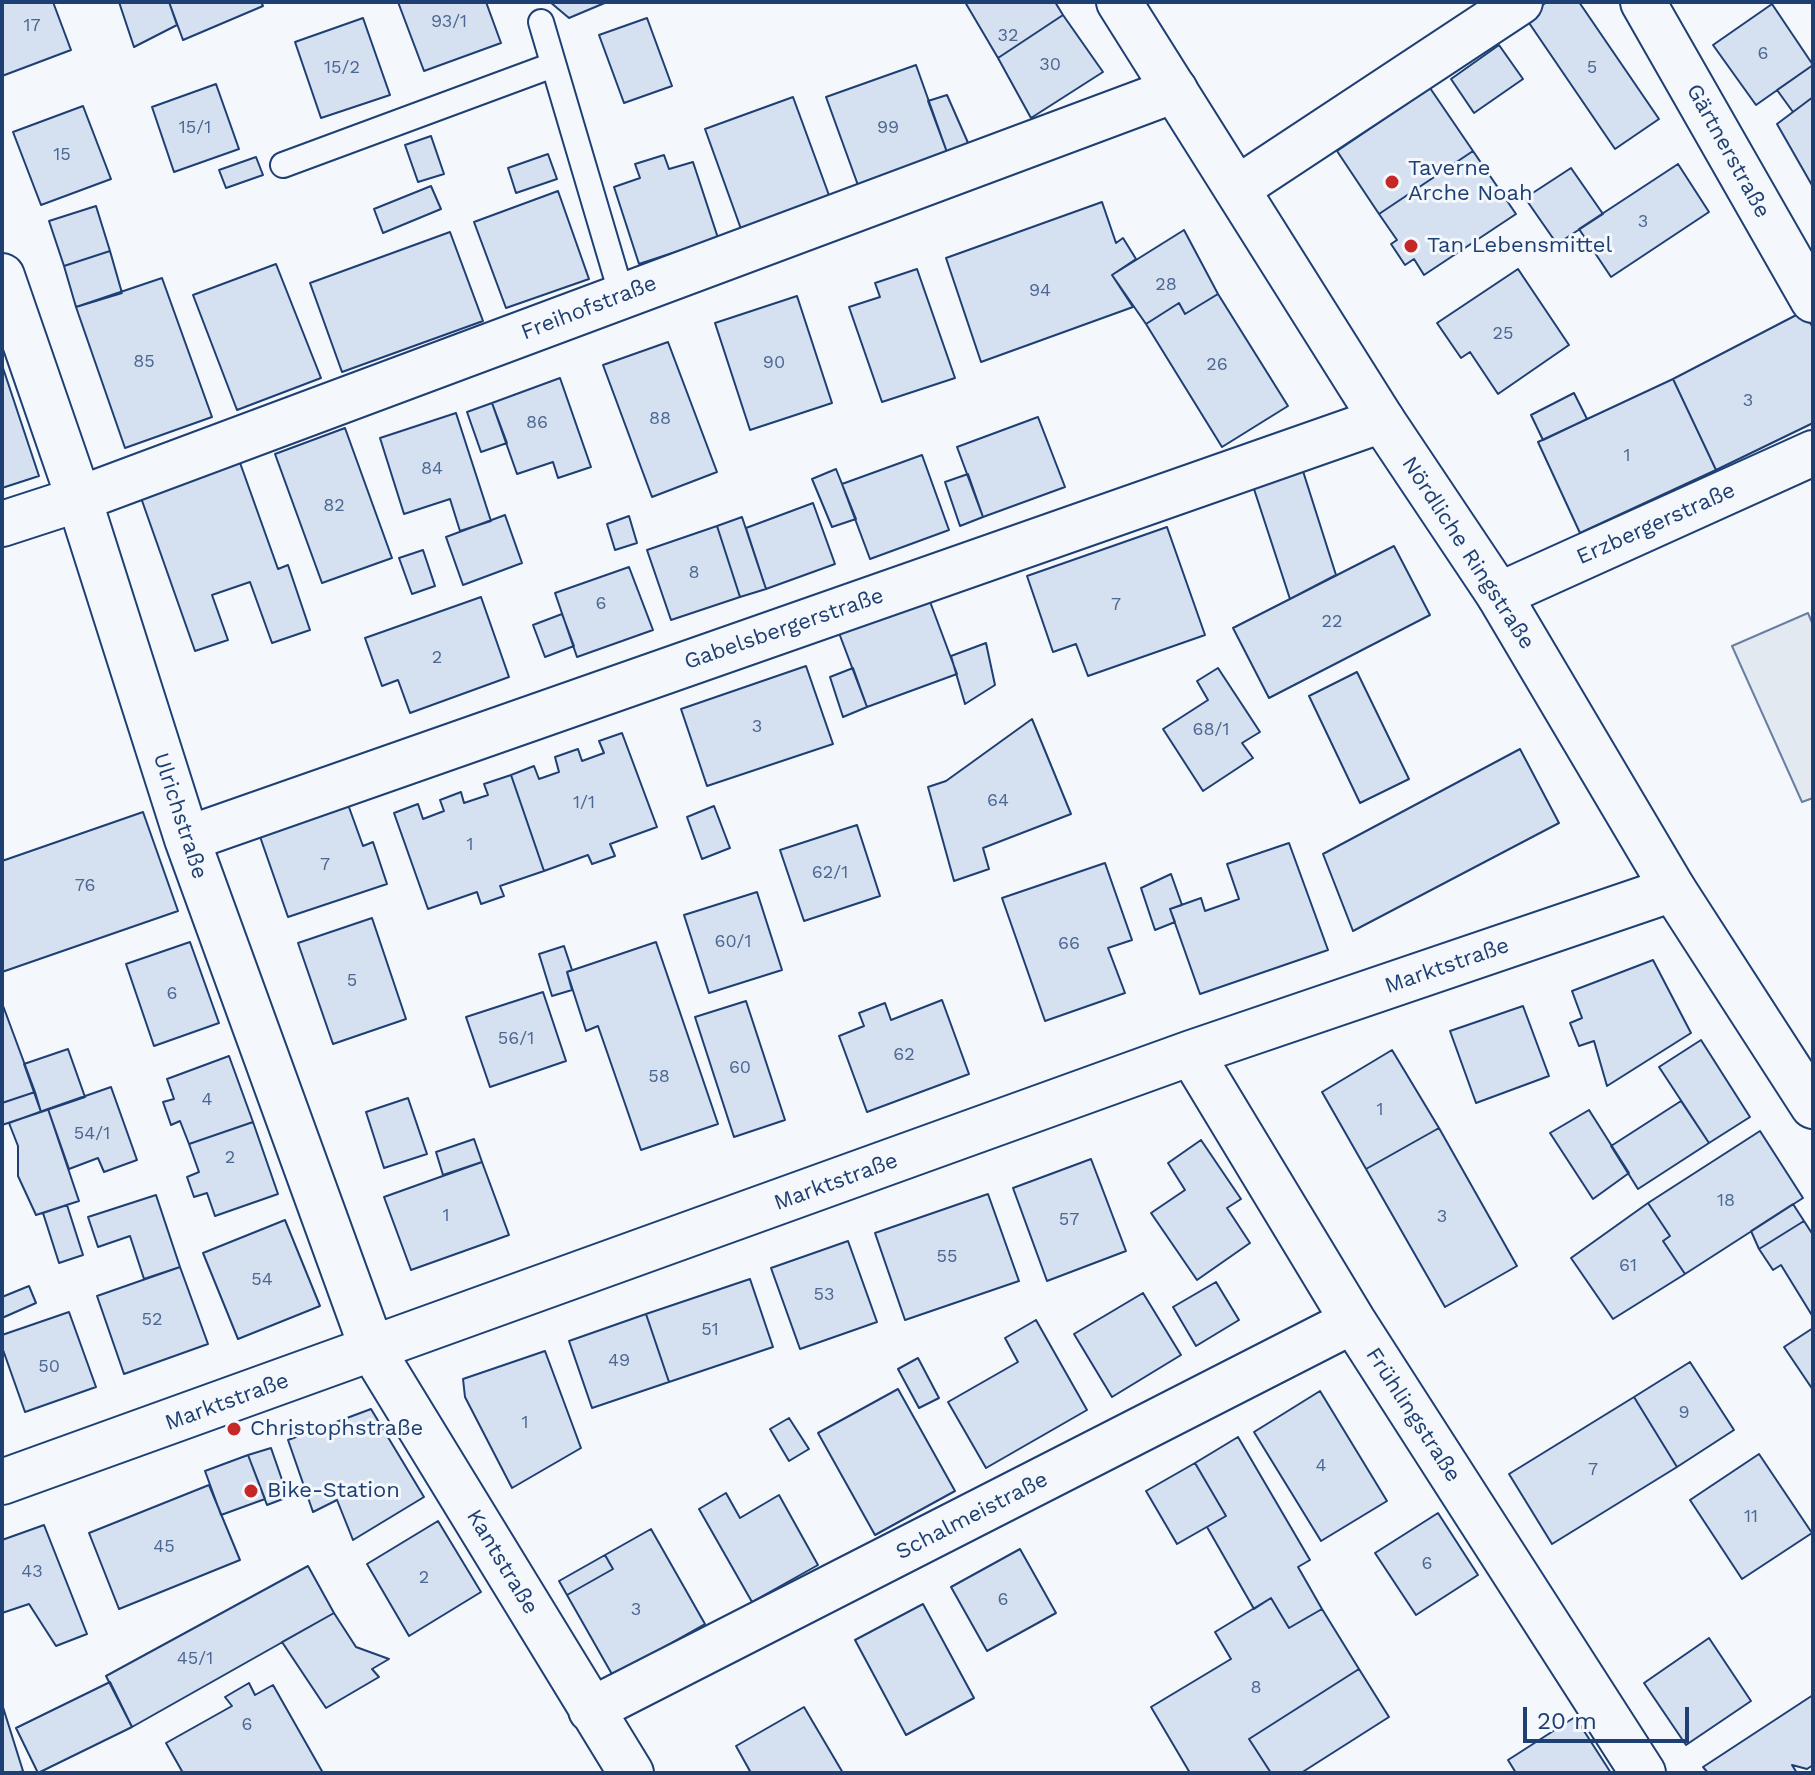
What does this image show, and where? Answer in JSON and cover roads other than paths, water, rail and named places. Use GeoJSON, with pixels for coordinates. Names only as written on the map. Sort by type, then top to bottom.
{"type":"FeatureCollection","features":[{"type":"Feature","properties":{"kind":"street","name":"Nördliche Ringstraße"},"geometry":{"type":"LineString","coordinates":[[1119,2],[1382,420],[1499,595],[1673,889],[1813,1106]]}},
{"type":"Feature","properties":{"kind":"street"},"geometry":{"type":"LineString","coordinates":[[1238,188],[1520,2]]}},
{"type":"Feature","properties":{"kind":"street","name":"Gärtnerstraße"},"geometry":{"type":"LineString","coordinates":[[1643,2],[1813,300]]}},
{"type":"Feature","properties":{"kind":"street","name":"Freihofstraße"},"geometry":{"type":"LineString","coordinates":[[2,524],[79,499],[1175,90]]}},
{"type":"Feature","properties":{"kind":"street","name":"Ulrichstraße"},"geometry":{"type":"LineString","coordinates":[[2,276],[79,499],[187,839],[373,1351]]}},
{"type":"Feature","properties":{"kind":"street","name":"Gabelsbergerstraße"},"geometry":{"type":"LineString","coordinates":[[187,839],[1382,420]]}},
{"type":"Feature","properties":{"kind":"street","name":"Erzbergerstraße"},"geometry":{"type":"LineString","coordinates":[[1499,595],[1813,453]]}},
{"type":"Feature","properties":{"kind":"street","name":"Marktstraße"},"geometry":{"type":"LineString","coordinates":[[2,1482],[373,1351],[1191,1053],[1673,889]]}},
{"type":"Feature","properties":{"kind":"street","name":"Frühlingstraße"},"geometry":{"type":"LineString","coordinates":[[1191,1053],[1353,1321],[1643,1773]]}},
{"type":"Feature","properties":{"kind":"street","name":"Schalmeistraße"},"geometry":{"type":"LineString","coordinates":[[591,1710],[1353,1321]]}},
{"type":"Feature","properties":{"kind":"street","name":"Kantstraße"},"geometry":{"type":"LineString","coordinates":[[373,1351],[631,1773]]}},
{"type":"Feature","properties":{"kind":"lane"},"geometry":{"type":"LineString","coordinates":[[541,22],[622,296]]}},
{"type":"Feature","properties":{"kind":"lane"},"geometry":{"type":"LineString","coordinates":[[283,165],[553,65]]}},
{"type":"Feature","properties":{"kind":"place","name":"Taverne Arche Noah"},"geometry":{"type":"Point","coordinates":[1392,182]}},
{"type":"Feature","properties":{"kind":"place","name":"Tan Lebensmittel"},"geometry":{"type":"Point","coordinates":[1411,246]}},
{"type":"Feature","properties":{"kind":"place","name":"Christophstraße"},"geometry":{"type":"Point","coordinates":[234,1429]}},
{"type":"Feature","properties":{"kind":"place","name":"Bike-Station"},"geometry":{"type":"Point","coordinates":[251,1491]}}]}
